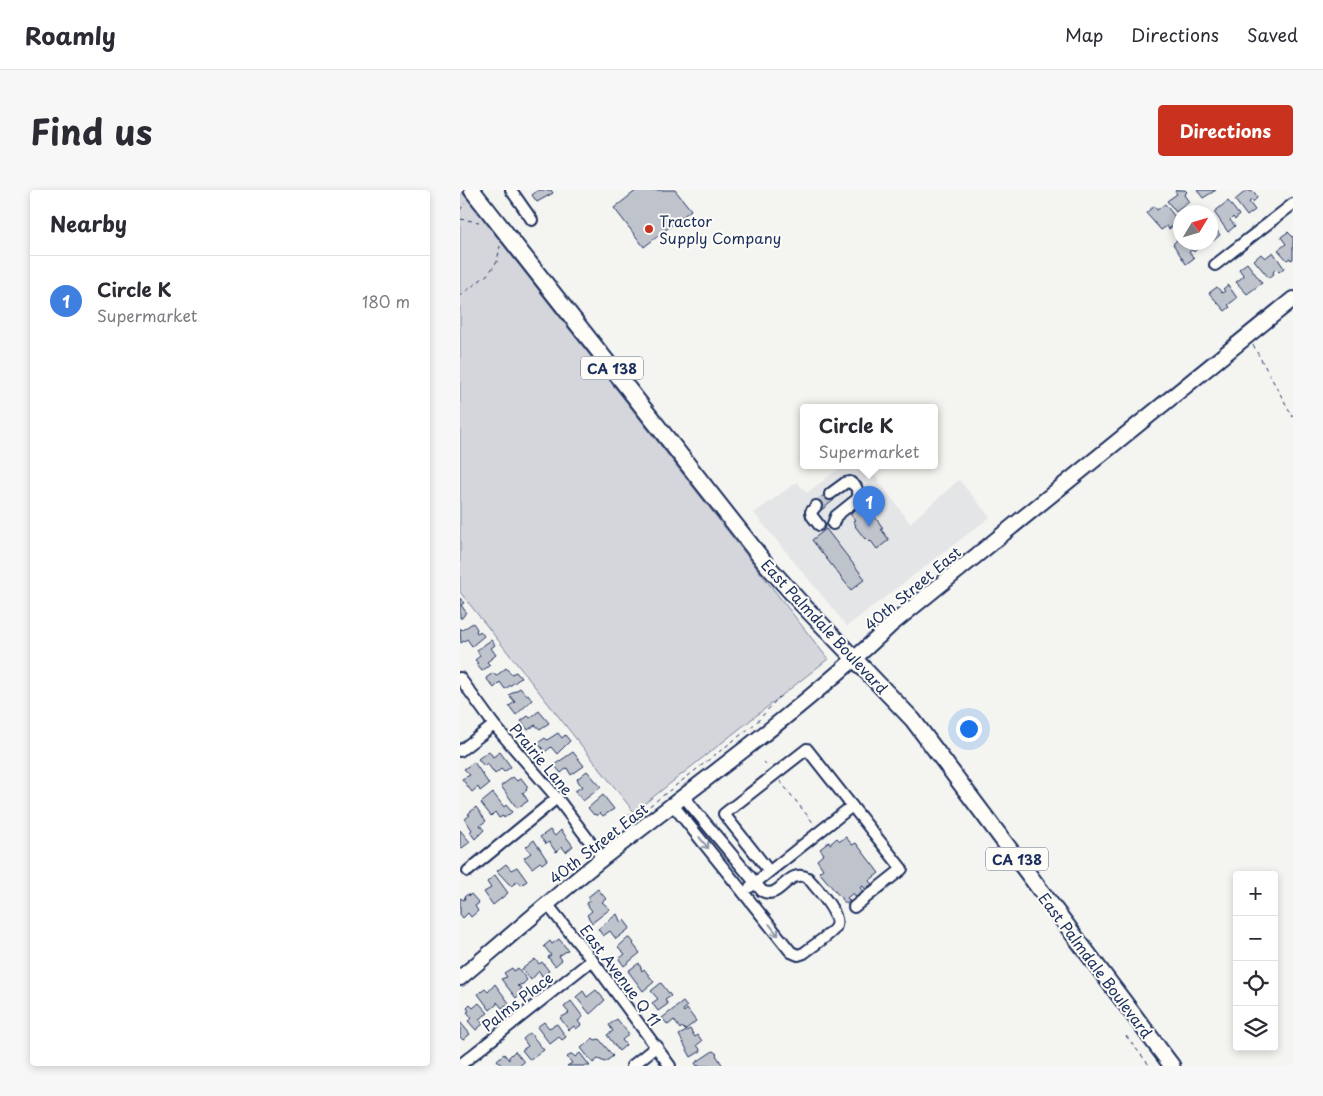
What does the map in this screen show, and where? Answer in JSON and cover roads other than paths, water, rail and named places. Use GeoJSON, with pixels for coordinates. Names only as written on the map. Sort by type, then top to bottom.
{"type":"FeatureCollection","features":[{"type":"Feature","properties":{"kind":"highway","name":"East Palmdale Boulevard"},"geometry":{"type":"LineString","coordinates":[[468,196],[503,229],[766,564],[912,720],[1172,1066]]}},
{"type":"Feature","properties":{"kind":"main road","name":"40th Street East"},"geometry":{"type":"LineString","coordinates":[[460,978],[603,859],[802,704],[855,659],[892,624],[1293,299]]}},
{"type":"Feature","properties":{"kind":"street"},"geometry":{"type":"LineString","coordinates":[[511,190],[532,220]]}},
{"type":"Feature","properties":{"kind":"street"},"geometry":{"type":"LineString","coordinates":[[1215,265],[1293,204]]}},
{"type":"Feature","properties":{"kind":"street"},"geometry":{"type":"LineString","coordinates":[[830,494],[844,483],[850,482],[856,487],[859,495],[856,500],[836,516],[832,524]]}},
{"type":"Feature","properties":{"kind":"street"},"geometry":{"type":"LineString","coordinates":[[816,506],[811,512],[819,525]]}},
{"type":"Feature","properties":{"kind":"street","name":"Prairie Lane"},"geometry":{"type":"LineString","coordinates":[[460,678],[494,725],[557,798],[603,859]]}},
{"type":"Feature","properties":{"kind":"street"},"geometry":{"type":"LineString","coordinates":[[460,751],[494,725]]}},
{"type":"Feature","properties":{"kind":"street"},"geometry":{"type":"LineString","coordinates":[[769,872],[724,814],[807,749],[902,869],[854,907]]}},
{"type":"Feature","properties":{"kind":"street"},"geometry":{"type":"LineString","coordinates":[[468,871],[557,798]]}},
{"type":"Feature","properties":{"kind":"street"},"geometry":{"type":"LineString","coordinates":[[678,801],[754,884],[767,894],[772,893],[795,876],[802,875],[808,878],[835,913],[837,921],[835,928],[804,953],[798,955],[791,952],[743,892],[678,801]]}},
{"type":"Feature","properties":{"kind":"street"},"geometry":{"type":"LineString","coordinates":[[743,892],[852,806]]}},
{"type":"Feature","properties":{"kind":"street","name":"East Avenue Q 11"},"geometry":{"type":"LineString","coordinates":[[547,904],[592,960],[670,1066]]}},
{"type":"Feature","properties":{"kind":"street","name":"Palms Place"},"geometry":{"type":"LineString","coordinates":[[460,1065],[592,960]]}},
{"type":"Feature","properties":{"kind":"street"},"geometry":{"type":"LineString","coordinates":[[632,1066],[657,1046]]}},
{"type":"Feature","properties":{"kind":"tunnel"},"geometry":{"type":"LineString","coordinates":[[816,506],[830,494]]}},
{"type":"Feature","properties":{"kind":"place","name":"Tractor Supply Company"},"geometry":{"type":"Point","coordinates":[649,229]}},
{"type":"Feature","properties":{"kind":"place","name":"Circle K"},"geometry":{"type":"Point","coordinates":[869,527]}}]}
